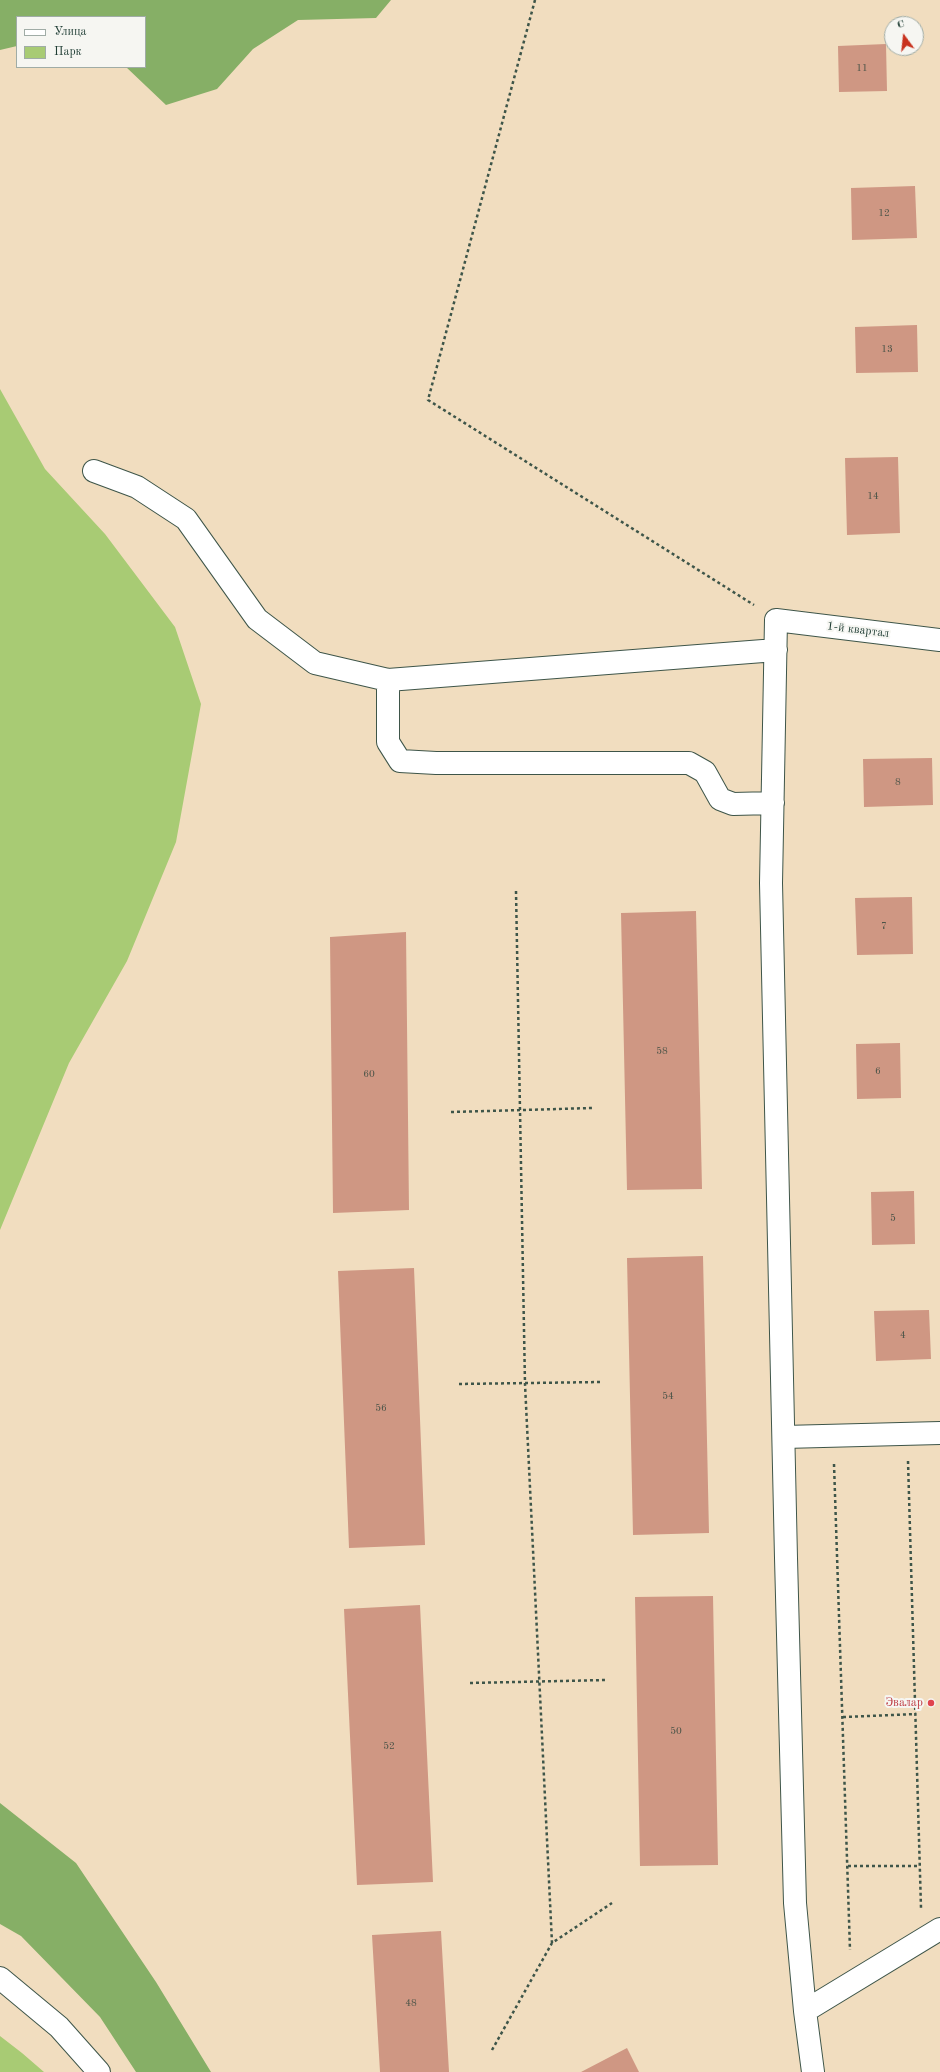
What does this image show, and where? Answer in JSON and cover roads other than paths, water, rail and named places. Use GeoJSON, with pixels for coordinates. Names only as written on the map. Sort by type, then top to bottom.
{"type":"FeatureCollection","features":[{"type":"Feature","properties":{"kind":"street"},"geometry":{"type":"LineString","coordinates":[[94,471],[137,487],[186,519],[257,619],[315,663],[388,680],[776,650],[771,883],[795,1903],[805,2011],[813,2072]]}},
{"type":"Feature","properties":{"kind":"street","name":"1-й квартал"},"geometry":{"type":"LineString","coordinates":[[776,650],[776,620],[940,640]]}},
{"type":"Feature","properties":{"kind":"street"},"geometry":{"type":"LineString","coordinates":[[388,680],[388,742],[400,761],[436,763],[689,763],[705,772],[720,799],[733,804],[773,803]]}},
{"type":"Feature","properties":{"kind":"street"},"geometry":{"type":"LineString","coordinates":[[784,1437],[940,1433]]}},
{"type":"Feature","properties":{"kind":"street"},"geometry":{"type":"LineString","coordinates":[[805,2011],[940,1929]]}},
{"type":"Feature","properties":{"kind":"street"},"geometry":{"type":"LineString","coordinates":[[0,1978],[59,2027],[99,2072]]}},
{"type":"Feature","properties":{"kind":"place","name":"Эвалар"},"geometry":{"type":"Point","coordinates":[931,1703]}}]}
